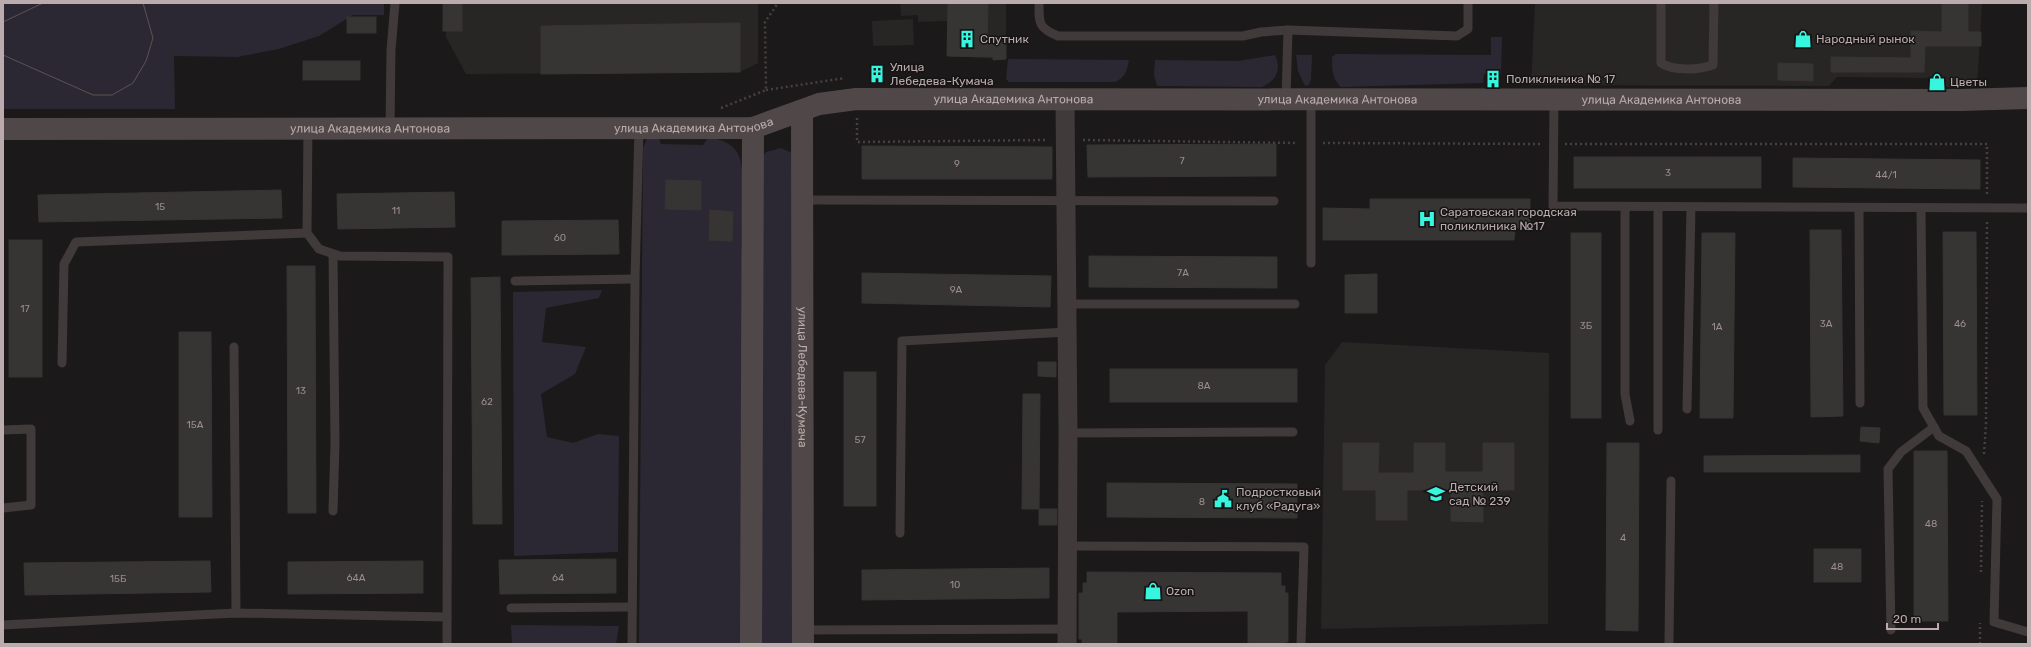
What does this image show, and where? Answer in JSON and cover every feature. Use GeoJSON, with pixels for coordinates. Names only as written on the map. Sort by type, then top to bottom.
{"type":"FeatureCollection","features":[{"type":"Feature","properties":{"kind":"main road","name":"улица Академика Антонова"},"geometry":{"type":"LineString","coordinates":[[3,129],[753,128],[819,104],[856,99],[1961,100],[2028,98]]}},
{"type":"Feature","properties":{"kind":"main road","name":"улица Лебедева-Кумача"},"geometry":{"type":"LineString","coordinates":[[802,110],[803,637]]}},
{"type":"Feature","properties":{"kind":"main road"},"geometry":{"type":"LineString","coordinates":[[751,644],[753,128]]}},
{"type":"Feature","properties":{"kind":"street"},"geometry":{"type":"LineString","coordinates":[[1065,99],[1068,432],[1067,637]]}},
{"type":"Feature","properties":{"kind":"lane"},"geometry":{"type":"LineString","coordinates":[[390,128],[391,50],[395,3]]}},
{"type":"Feature","properties":{"kind":"lane"},"geometry":{"type":"LineString","coordinates":[[1039,3],[1039,21],[1044,30],[1058,36],[1243,36],[1261,32],[1288,30],[1457,36],[1468,29],[1468,3]]}},
{"type":"Feature","properties":{"kind":"lane"},"geometry":{"type":"LineString","coordinates":[[1661,3],[1661,63],[1667,67],[1704,68],[1713,65],[1714,3]]}},
{"type":"Feature","properties":{"kind":"lane"},"geometry":{"type":"LineString","coordinates":[[1286,99],[1288,30]]}},
{"type":"Feature","properties":{"kind":"lane"},"geometry":{"type":"LineString","coordinates":[[1311,99],[1311,263]]}},
{"type":"Feature","properties":{"kind":"lane"},"geometry":{"type":"LineString","coordinates":[[1554,100],[1553,206],[2028,208]]}},
{"type":"Feature","properties":{"kind":"lane"},"geometry":{"type":"LineString","coordinates":[[632,644],[635,279],[639,127]]}},
{"type":"Feature","properties":{"kind":"lane"},"geometry":{"type":"LineString","coordinates":[[308,128],[307,233],[319,249],[340,256],[448,257],[447,644]]}},
{"type":"Feature","properties":{"kind":"lane"},"geometry":{"type":"LineString","coordinates":[[803,200],[1274,201]]}},
{"type":"Feature","properties":{"kind":"lane"},"geometry":{"type":"LineString","coordinates":[[1625,207],[1625,394],[1630,421]]}},
{"type":"Feature","properties":{"kind":"lane"},"geometry":{"type":"LineString","coordinates":[[1658,207],[1658,430]]}},
{"type":"Feature","properties":{"kind":"lane"},"geometry":{"type":"LineString","coordinates":[[1687,409],[1691,207]]}},
{"type":"Feature","properties":{"kind":"lane"},"geometry":{"type":"LineString","coordinates":[[1859,208],[1860,403]]}},
{"type":"Feature","properties":{"kind":"lane"},"geometry":{"type":"LineString","coordinates":[[1921,208],[1923,408],[1939,436],[1966,450],[1997,499],[1994,622],[2028,632]]}},
{"type":"Feature","properties":{"kind":"lane"},"geometry":{"type":"LineString","coordinates":[[62,363],[64,264],[76,242],[307,233]]}},
{"type":"Feature","properties":{"kind":"lane"},"geometry":{"type":"LineString","coordinates":[[333,254],[335,443],[334,511]]}},
{"type":"Feature","properties":{"kind":"lane"},"geometry":{"type":"LineString","coordinates":[[515,282],[635,279]]}},
{"type":"Feature","properties":{"kind":"lane"},"geometry":{"type":"LineString","coordinates":[[1067,304],[1295,304]]}},
{"type":"Feature","properties":{"kind":"lane"},"geometry":{"type":"LineString","coordinates":[[900,533],[902,341],[1067,332]]}},
{"type":"Feature","properties":{"kind":"lane"},"geometry":{"type":"LineString","coordinates":[[234,347],[236,613]]}},
{"type":"Feature","properties":{"kind":"lane"},"geometry":{"type":"LineString","coordinates":[[1891,630],[1888,469],[1901,452],[1934,427]]}},
{"type":"Feature","properties":{"kind":"lane"},"geometry":{"type":"LineString","coordinates":[[3,430],[31,430],[31,505],[3,508]]}},
{"type":"Feature","properties":{"kind":"lane"},"geometry":{"type":"LineString","coordinates":[[1068,432],[1293,432]]}},
{"type":"Feature","properties":{"kind":"lane"},"geometry":{"type":"LineString","coordinates":[[1670,644],[1671,481]]}},
{"type":"Feature","properties":{"kind":"lane"},"geometry":{"type":"LineString","coordinates":[[1068,546],[1304,547],[1300,644]]}},
{"type":"Feature","properties":{"kind":"lane"},"geometry":{"type":"LineString","coordinates":[[512,608],[632,607]]}},
{"type":"Feature","properties":{"kind":"lane"},"geometry":{"type":"LineString","coordinates":[[3,625],[236,613],[447,617]]}},
{"type":"Feature","properties":{"kind":"lane"},"geometry":{"type":"LineString","coordinates":[[803,637],[1067,637]]}},
{"type":"Feature","properties":{"kind":"path"},"geometry":{"type":"LineString","coordinates":[[766,90],[765,22],[778,3]]}},
{"type":"Feature","properties":{"kind":"path"},"geometry":{"type":"LineString","coordinates":[[715,110],[766,90],[845,78]]}},
{"type":"Feature","properties":{"kind":"path"},"geometry":{"type":"LineString","coordinates":[[857,115],[857,142]]}},
{"type":"Feature","properties":{"kind":"shaded area"},"geometry":{"type":"Polygon","coordinates":[[[3,3],[384,3],[384,15],[353,15],[319,36],[279,49],[237,57],[174,56],[175,109],[3,109],[3,3]]]}},
{"type":"Feature","properties":{"kind":"shaded area"},"geometry":{"type":"Polygon","coordinates":[[[444,3],[758,3],[758,63],[740,72],[466,74],[446,37],[444,3]]]}},
{"type":"Feature","properties":{"kind":"shaded area"},"geometry":{"type":"Polygon","coordinates":[[[900,3],[1006,3],[1006,59],[947,56],[948,21],[918,22],[918,15],[901,16],[900,3]]]}},
{"type":"Feature","properties":{"kind":"shaded area","name":"Народный рынок"},"geometry":{"type":"Polygon","coordinates":[[[1535,3],[1982,3],[1977,87],[1936,87],[1929,78],[1837,77],[1829,86],[1531,85],[1535,3]]]}},
{"type":"Feature","properties":{"kind":"shaded area"},"geometry":{"type":"Polygon","coordinates":[[[913,19],[914,45],[873,46],[872,21],[913,19]]]}},
{"type":"Feature","properties":{"kind":"shaded area"},"geometry":{"type":"Polygon","coordinates":[[[1491,37],[1502,37],[1501,74],[1484,74],[1483,83],[1341,87],[1333,74],[1332,57],[1336,54],[1491,55],[1491,37]]]}},
{"type":"Feature","properties":{"kind":"shaded area"},"geometry":{"type":"Polygon","coordinates":[[[1275,55],[1278,70],[1271,82],[1262,87],[1157,86],[1154,75],[1155,60],[1238,61],[1275,55]]]}},
{"type":"Feature","properties":{"kind":"shaded area"},"geometry":{"type":"Polygon","coordinates":[[[1296,55],[1312,55],[1311,79],[1309,85],[1305,86],[1298,71],[1296,55]]]}},
{"type":"Feature","properties":{"kind":"shaded area"},"geometry":{"type":"Polygon","coordinates":[[[1008,59],[1129,60],[1127,70],[1124,75],[1115,82],[1009,82],[1006,79],[1008,59]]]}},
{"type":"Feature","properties":{"kind":"shaded area"},"geometry":{"type":"Polygon","coordinates":[[[659,138],[661,144],[703,145],[708,138],[721,140],[730,145],[736,151],[742,168],[741,247],[744,256],[743,644],[639,644],[643,148],[647,139],[659,138]]]}},
{"type":"Feature","properties":{"kind":"shaded area"},"geometry":{"type":"Polygon","coordinates":[[[781,148],[792,153],[796,644],[761,644],[762,157],[766,152],[781,148]]]}},
{"type":"Feature","properties":{"kind":"shaded area"},"geometry":{"type":"Polygon","coordinates":[[[602,290],[599,298],[546,308],[542,342],[586,347],[575,374],[541,394],[547,437],[573,443],[598,434],[619,436],[618,552],[514,556],[513,292],[602,290]]]}},
{"type":"Feature","properties":{"kind":"shaded area","name":"Детский сад № 239"},"geometry":{"type":"Polygon","coordinates":[[[1342,342],[1549,353],[1548,624],[1321,629],[1325,365],[1342,342]]]}},
{"type":"Feature","properties":{"kind":"shaded area"},"geometry":{"type":"Polygon","coordinates":[[[511,625],[619,626],[616,644],[512,644],[511,625]]]}},
{"type":"Feature","properties":{"kind":"building"},"geometry":{"type":"Polygon","coordinates":[[[443,3],[462,3],[462,31],[443,31],[443,3]]]}},
{"type":"Feature","properties":{"kind":"building","name":"Спутник"},"geometry":{"type":"Polygon","coordinates":[[[948,3],[988,3],[987,44],[1006,43],[1006,59],[993,60],[993,57],[947,56],[948,3]]]}},
{"type":"Feature","properties":{"kind":"building"},"geometry":{"type":"Polygon","coordinates":[[[1942,3],[1968,3],[1968,32],[1981,32],[1981,46],[1925,46],[1924,72],[1831,72],[1831,57],[1911,58],[1911,31],[1942,32],[1942,3]]]}},
{"type":"Feature","properties":{"kind":"building"},"geometry":{"type":"Polygon","coordinates":[[[347,17],[376,17],[376,33],[347,33],[347,17]]]}},
{"type":"Feature","properties":{"kind":"building"},"geometry":{"type":"Polygon","coordinates":[[[740,23],[740,72],[541,74],[541,26],[740,23]]]}},
{"type":"Feature","properties":{"kind":"building"},"geometry":{"type":"Polygon","coordinates":[[[303,61],[360,61],[360,80],[303,80],[303,61]]]}},
{"type":"Feature","properties":{"kind":"building"},"geometry":{"type":"Polygon","coordinates":[[[1778,63],[1813,64],[1813,81],[1778,80],[1778,63]]]}},
{"type":"Feature","properties":{"kind":"building"},"geometry":{"type":"Polygon","coordinates":[[[1276,144],[1276,176],[1088,177],[1087,145],[1276,144]]]}},
{"type":"Feature","properties":{"kind":"building"},"geometry":{"type":"Polygon","coordinates":[[[862,146],[1052,147],[1052,179],[862,179],[862,146]]]}},
{"type":"Feature","properties":{"kind":"building"},"geometry":{"type":"Polygon","coordinates":[[[1574,157],[1761,157],[1761,188],[1574,188],[1574,157]]]}},
{"type":"Feature","properties":{"kind":"building"},"geometry":{"type":"Polygon","coordinates":[[[1793,158],[1980,160],[1980,189],[1793,187],[1793,158]]]}},
{"type":"Feature","properties":{"kind":"building"},"geometry":{"type":"Polygon","coordinates":[[[666,180],[701,181],[701,210],[665,209],[666,180]]]}},
{"type":"Feature","properties":{"kind":"building"},"geometry":{"type":"Polygon","coordinates":[[[281,190],[282,218],[39,222],[38,195],[281,190]]]}},
{"type":"Feature","properties":{"kind":"building"},"geometry":{"type":"Polygon","coordinates":[[[454,192],[455,227],[338,229],[337,194],[454,192]]]}},
{"type":"Feature","properties":{"kind":"building"},"geometry":{"type":"Polygon","coordinates":[[[1370,199],[1530,199],[1530,228],[1515,228],[1514,240],[1323,240],[1323,208],[1370,209],[1370,199]]]}},
{"type":"Feature","properties":{"kind":"building"},"geometry":{"type":"Polygon","coordinates":[[[710,210],[733,212],[732,241],[709,240],[710,210]]]}},
{"type":"Feature","properties":{"kind":"building"},"geometry":{"type":"Polygon","coordinates":[[[618,220],[619,254],[502,255],[502,221],[618,220]]]}},
{"type":"Feature","properties":{"kind":"building"},"geometry":{"type":"Polygon","coordinates":[[[1810,230],[1841,230],[1843,416],[1811,417],[1810,230]]]}},
{"type":"Feature","properties":{"kind":"building"},"geometry":{"type":"Polygon","coordinates":[[[1943,232],[1976,232],[1977,415],[1944,415],[1943,232]]]}},
{"type":"Feature","properties":{"kind":"building"},"geometry":{"type":"Polygon","coordinates":[[[1571,233],[1601,233],[1601,418],[1571,418],[1571,233]]]}},
{"type":"Feature","properties":{"kind":"building"},"geometry":{"type":"Polygon","coordinates":[[[1702,233],[1735,233],[1733,418],[1700,418],[1702,233]]]}},
{"type":"Feature","properties":{"kind":"building"},"geometry":{"type":"Polygon","coordinates":[[[9,240],[42,240],[42,377],[9,377],[9,240]]]}},
{"type":"Feature","properties":{"kind":"building"},"geometry":{"type":"Polygon","coordinates":[[[1089,256],[1277,257],[1277,288],[1089,287],[1089,256]]]}},
{"type":"Feature","properties":{"kind":"building"},"geometry":{"type":"Polygon","coordinates":[[[287,266],[315,266],[316,513],[288,513],[287,266]]]}},
{"type":"Feature","properties":{"kind":"building"},"geometry":{"type":"Polygon","coordinates":[[[862,273],[1051,276],[1050,307],[862,303],[862,273]]]}},
{"type":"Feature","properties":{"kind":"building"},"geometry":{"type":"Polygon","coordinates":[[[1377,274],[1377,313],[1345,313],[1345,275],[1377,274]]]}},
{"type":"Feature","properties":{"kind":"building"},"geometry":{"type":"Polygon","coordinates":[[[500,277],[502,524],[473,524],[471,278],[500,277]]]}},
{"type":"Feature","properties":{"kind":"building"},"geometry":{"type":"Polygon","coordinates":[[[179,332],[211,332],[212,517],[179,517],[179,332]]]}},
{"type":"Feature","properties":{"kind":"building"},"geometry":{"type":"Polygon","coordinates":[[[1038,362],[1056,362],[1056,377],[1038,376],[1038,362]]]}},
{"type":"Feature","properties":{"kind":"building"},"geometry":{"type":"Polygon","coordinates":[[[1110,369],[1297,369],[1297,402],[1110,402],[1110,369]]]}},
{"type":"Feature","properties":{"kind":"building"},"geometry":{"type":"Polygon","coordinates":[[[844,372],[876,372],[876,506],[844,506],[844,372]]]}},
{"type":"Feature","properties":{"kind":"building"},"geometry":{"type":"Polygon","coordinates":[[[1023,394],[1040,394],[1039,509],[1022,509],[1023,394]]]}},
{"type":"Feature","properties":{"kind":"building"},"geometry":{"type":"Polygon","coordinates":[[[1861,427],[1880,428],[1879,443],[1860,441],[1861,427]]]}},
{"type":"Feature","properties":{"kind":"building"},"geometry":{"type":"Polygon","coordinates":[[[1343,443],[1379,443],[1378,473],[1414,473],[1414,443],[1445,443],[1445,472],[1483,472],[1483,443],[1514,443],[1514,490],[1483,490],[1483,522],[1451,521],[1451,490],[1407,490],[1407,520],[1376,520],[1376,490],[1343,490],[1343,443]]]}},
{"type":"Feature","properties":{"kind":"building"},"geometry":{"type":"Polygon","coordinates":[[[1607,443],[1639,443],[1638,631],[1606,630],[1607,443]]]}},
{"type":"Feature","properties":{"kind":"building"},"geometry":{"type":"Polygon","coordinates":[[[1914,451],[1947,451],[1948,621],[1914,621],[1914,451]]]}},
{"type":"Feature","properties":{"kind":"building"},"geometry":{"type":"Polygon","coordinates":[[[1860,455],[1860,472],[1704,472],[1704,456],[1860,455]]]}},
{"type":"Feature","properties":{"kind":"building"},"geometry":{"type":"Polygon","coordinates":[[[1107,483],[1297,484],[1297,518],[1107,517],[1107,483]]]}},
{"type":"Feature","properties":{"kind":"building"},"geometry":{"type":"Polygon","coordinates":[[[1039,509],[1057,509],[1057,525],[1039,525],[1039,509]]]}},
{"type":"Feature","properties":{"kind":"building"},"geometry":{"type":"Polygon","coordinates":[[[1814,549],[1861,549],[1861,582],[1814,582],[1814,549]]]}},
{"type":"Feature","properties":{"kind":"building"},"geometry":{"type":"Polygon","coordinates":[[[616,559],[616,593],[500,594],[499,560],[616,559]]]}},
{"type":"Feature","properties":{"kind":"building"},"geometry":{"type":"Polygon","coordinates":[[[210,561],[211,592],[25,595],[24,563],[210,561]]]}},
{"type":"Feature","properties":{"kind":"building"},"geometry":{"type":"Polygon","coordinates":[[[423,561],[423,593],[288,594],[288,562],[423,561]]]}},
{"type":"Feature","properties":{"kind":"building"},"geometry":{"type":"Polygon","coordinates":[[[1049,568],[1049,598],[862,600],[862,570],[1049,568]]]}},
{"type":"Feature","properties":{"kind":"building"},"geometry":{"type":"Polygon","coordinates":[[[1087,572],[1281,573],[1281,586],[1285,586],[1285,593],[1288,593],[1288,642],[1285,642],[1285,644],[1248,644],[1248,611],[1117,612],[1117,644],[1082,644],[1082,639],[1079,639],[1079,593],[1083,593],[1083,583],[1087,583],[1087,572]]]}},
{"type":"Feature","properties":{"kind":"tram line"},"geometry":{"type":"LineString","coordinates":[[3,22],[43,3]]}},
{"type":"Feature","properties":{"kind":"tram line"},"geometry":{"type":"LineString","coordinates":[[3,55],[93,95],[112,95],[133,83],[146,61],[153,38],[143,3]]}},
{"type":"Feature","properties":{"kind":"place","name":"Спутник"},"geometry":{"type":"Point","coordinates":[967,39]}},
{"type":"Feature","properties":{"kind":"place","name":"Народный рынок"},"geometry":{"type":"Point","coordinates":[1803,39]}},
{"type":"Feature","properties":{"kind":"place","name":"Улица Лебедева-Кумача"},"geometry":{"type":"Point","coordinates":[877,74]}},
{"type":"Feature","properties":{"kind":"place","name":"Поликлиника № 17"},"geometry":{"type":"Point","coordinates":[1493,79]}},
{"type":"Feature","properties":{"kind":"place","name":"Цветы"},"geometry":{"type":"Point","coordinates":[1937,82]}},
{"type":"Feature","properties":{"kind":"place","name":"Саратовская городская поликлиника №17"},"geometry":{"type":"Point","coordinates":[1427,219]}},
{"type":"Feature","properties":{"kind":"place","name":"Детский сад № 239"},"geometry":{"type":"Point","coordinates":[1436,494]}},
{"type":"Feature","properties":{"kind":"place","name":"Подростковый клуб «Радуга»"},"geometry":{"type":"Point","coordinates":[1223,499]}},
{"type":"Feature","properties":{"kind":"place","name":"Ozon"},"geometry":{"type":"Point","coordinates":[1153,591]}}]}
